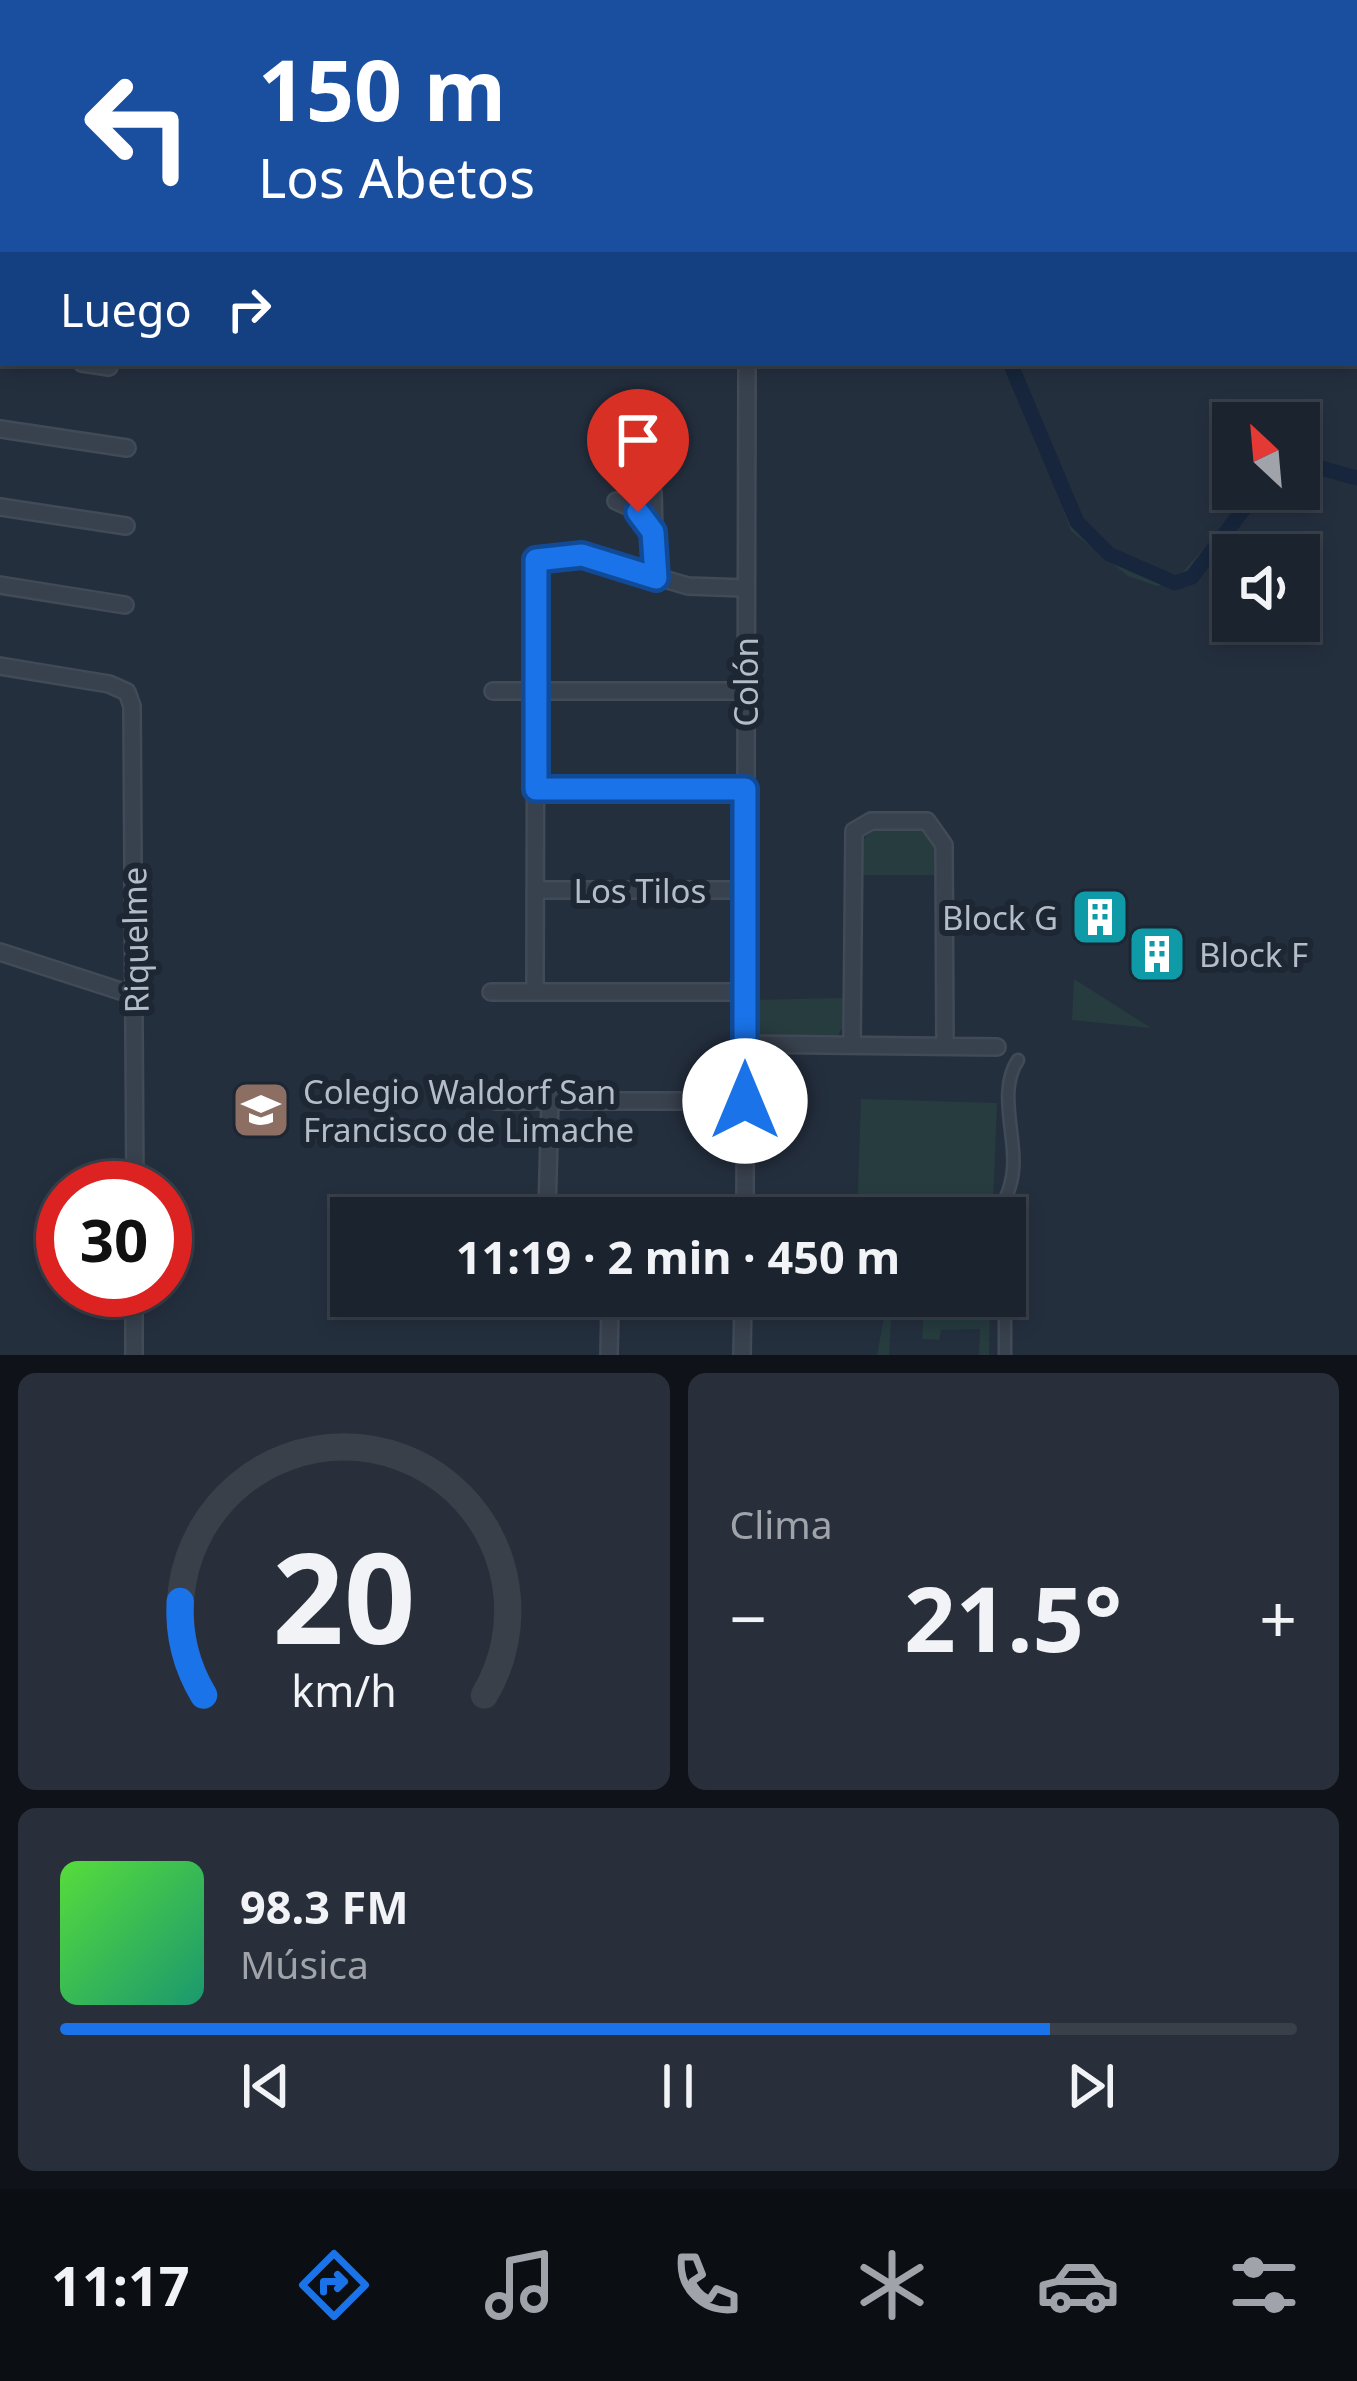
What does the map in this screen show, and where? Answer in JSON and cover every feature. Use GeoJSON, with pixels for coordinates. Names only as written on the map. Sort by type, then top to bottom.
{"type":"FeatureCollection","features":[{"type":"Feature","properties":{"kind":"street"},"geometry":{"type":"LineString","coordinates":[[102,366],[109,367]]}},
{"type":"Feature","properties":{"kind":"street","name":"Colón"},"geometry":{"type":"LineString","coordinates":[[745,1197],[747,366]]}},
{"type":"Feature","properties":{"kind":"street"},"geometry":{"type":"LineString","coordinates":[[0,429],[127,448]]}},
{"type":"Feature","properties":{"kind":"street"},"geometry":{"type":"LineString","coordinates":[[653,492],[656,578]]}},
{"type":"Feature","properties":{"kind":"street"},"geometry":{"type":"LineString","coordinates":[[616,501],[638,512],[653,532]]}},
{"type":"Feature","properties":{"kind":"street"},"geometry":{"type":"LineString","coordinates":[[0,507],[126,526]]}},
{"type":"Feature","properties":{"kind":"street"},"geometry":{"type":"LineString","coordinates":[[535,992],[536,560],[582,555],[688,586],[744,588]]}},
{"type":"Feature","properties":{"kind":"street"},"geometry":{"type":"LineString","coordinates":[[0,585],[125,605]]}},
{"type":"Feature","properties":{"kind":"street","name":"Riquelme"},"geometry":{"type":"LineString","coordinates":[[0,666],[109,684],[128,692],[134,718],[135,1161]]}},
{"type":"Feature","properties":{"kind":"street"},"geometry":{"type":"LineString","coordinates":[[493,692],[745,691]]}},
{"type":"Feature","properties":{"kind":"street"},"geometry":{"type":"LineString","coordinates":[[536,789],[745,789]]}},
{"type":"Feature","properties":{"kind":"street"},"geometry":{"type":"LineString","coordinates":[[852,1042],[854,832],[871,821],[927,821],[944,845],[945,1046]]}},
{"type":"Feature","properties":{"kind":"street","name":"Los Tilos"},"geometry":{"type":"LineString","coordinates":[[536,890],[745,890]]}},
{"type":"Feature","properties":{"kind":"street"},"geometry":{"type":"LineString","coordinates":[[0,952],[136,996]]}},
{"type":"Feature","properties":{"kind":"street"},"geometry":{"type":"LineString","coordinates":[[491,992],[745,992]]}},
{"type":"Feature","properties":{"kind":"street"},"geometry":{"type":"LineString","coordinates":[[745,1044],[997,1047]]}},
{"type":"Feature","properties":{"kind":"street"},"geometry":{"type":"LineString","coordinates":[[1003,1197],[1011,1184],[1011,1082],[1018,1060]]}},
{"type":"Feature","properties":{"kind":"street"},"geometry":{"type":"LineString","coordinates":[[495,1100],[745,1101]]}},
{"type":"Feature","properties":{"kind":"street"},"geometry":{"type":"LineString","coordinates":[[547,1197],[550,1100]]}},
{"type":"Feature","properties":{"kind":"street"},"geometry":{"type":"LineString","coordinates":[[134,1317],[134,1355]]}},
{"type":"Feature","properties":{"kind":"street"},"geometry":{"type":"LineString","coordinates":[[609,1355],[610,1317]]}},
{"type":"Feature","properties":{"kind":"street"},"geometry":{"type":"LineString","coordinates":[[742,1317],[742,1355]]}},
{"type":"Feature","properties":{"kind":"street"},"geometry":{"type":"LineString","coordinates":[[1005,1317],[1005,1355]]}},
{"type":"Feature","properties":{"kind":"green space"},"geometry":{"type":"Polygon","coordinates":[[[1011,366],[1018,366],[1074,522],[1105,553],[1159,580],[1179,576],[1212,539],[1212,550],[1183,582],[1157,586],[1128,576],[1071,531],[1011,366]]]}},
{"type":"Feature","properties":{"kind":"green space"},"geometry":{"type":"Polygon","coordinates":[[[1238,510],[1247,510],[1226,534],[1217,534],[1238,510]]]}},
{"type":"Feature","properties":{"kind":"green space"},"geometry":{"type":"Polygon","coordinates":[[[926,830],[934,840],[934,875],[863,875],[863,840],[871,831],[926,830]]]}},
{"type":"Feature","properties":{"kind":"green space"},"geometry":{"type":"Polygon","coordinates":[[[1074,979],[1151,1028],[1072,1020],[1074,979]]]}},
{"type":"Feature","properties":{"kind":"green space"},"geometry":{"type":"Polygon","coordinates":[[[843,998],[844,1025],[838,1035],[753,1035],[753,1000],[843,998]]]}},
{"type":"Feature","properties":{"kind":"green space"},"geometry":{"type":"Polygon","coordinates":[[[861,1099],[997,1103],[993,1197],[858,1197],[861,1099]]]}},
{"type":"Feature","properties":{"kind":"green space"},"geometry":{"type":"Polygon","coordinates":[[[884,1317],[891,1317],[889,1355],[877,1355],[884,1317]]]}},
{"type":"Feature","properties":{"kind":"green space"},"geometry":{"type":"Polygon","coordinates":[[[923,1317],[990,1317],[989,1355],[979,1355],[980,1329],[941,1330],[939,1340],[922,1339],[923,1317]]]}},
{"type":"Feature","properties":{"kind":"waterway"},"geometry":{"type":"LineString","coordinates":[[1011,366],[1077,522],[1109,554],[1175,583],[1192,577],[1243,510]]}},
{"type":"Feature","properties":{"kind":"waterway"},"geometry":{"type":"LineString","coordinates":[[1320,468],[1357,478]]}},
{"type":"Feature","properties":{"kind":"place","name":"Block G"},"geometry":{"type":"Point","coordinates":[1100,917]}},
{"type":"Feature","properties":{"kind":"place","name":"Block F"},"geometry":{"type":"Point","coordinates":[1157,954]}},
{"type":"Feature","properties":{"kind":"place","name":"Colegio Waldorf San Francisco de Limache"},"geometry":{"type":"Point","coordinates":[261,1110]}},
{"type":"Feature","properties":{"kind":"route"},"geometry":{"type":"LineString","coordinates":[[638,512],[653,532],[656,578],[582,555],[548,555],[536,560],[536,789],[745,789],[745,1101]]}}]}
